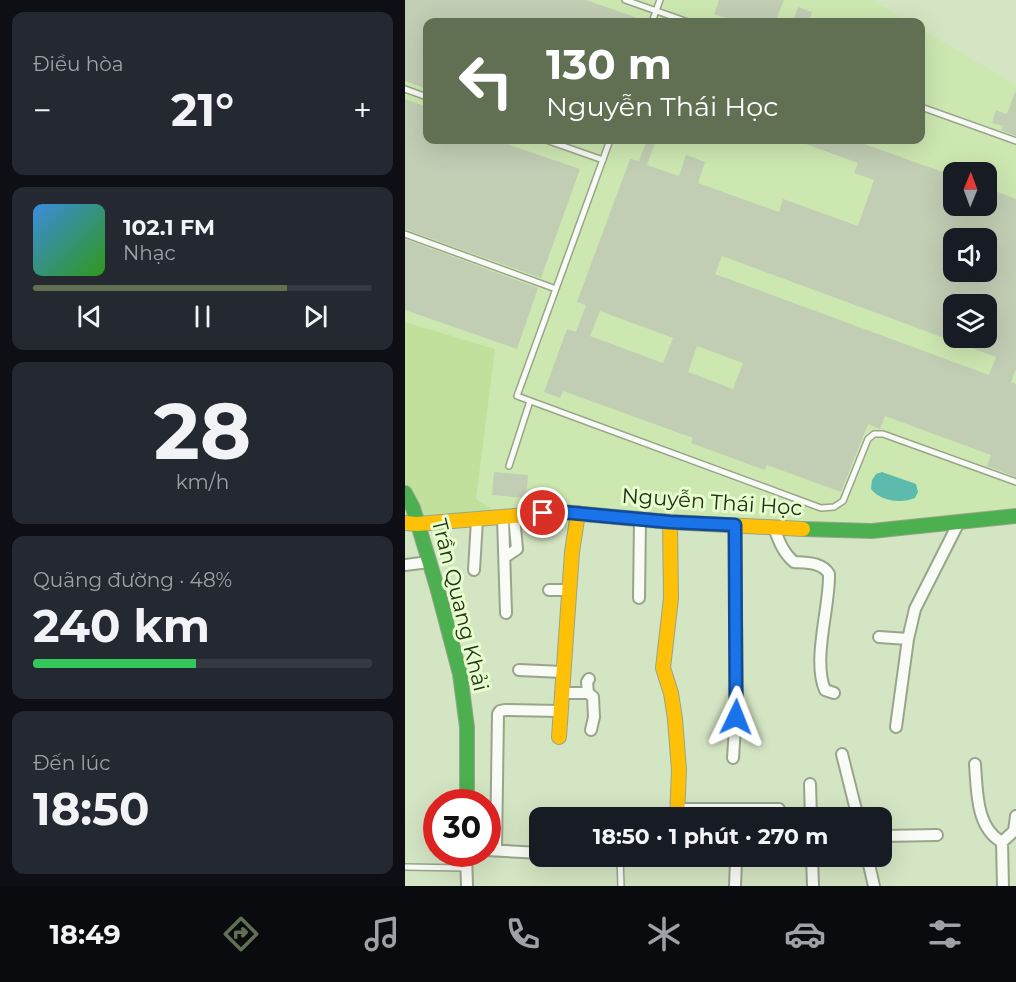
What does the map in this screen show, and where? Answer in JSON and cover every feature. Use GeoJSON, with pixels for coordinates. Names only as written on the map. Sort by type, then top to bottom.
{"type":"FeatureCollection","features":[{"type":"Feature","properties":{"kind":"street","name":"Trần Quang Khải"},"geometry":{"type":"LineString","coordinates":[[405,493],[413,508],[411,524],[429,562],[460,674],[467,726],[467,789]]}},
{"type":"Feature","properties":{"kind":"street","name":"Nguyễn Thái Học"},"geometry":{"type":"LineString","coordinates":[[411,524],[562,512],[670,522],[872,531],[1016,516]]}},
{"type":"Feature","properties":{"kind":"street"},"geometry":{"type":"LineString","coordinates":[[559,737],[562,672],[578,513]]}},
{"type":"Feature","properties":{"kind":"street"},"geometry":{"type":"LineString","coordinates":[[506,613],[505,557],[509,517]]}},
{"type":"Feature","properties":{"kind":"street"},"geometry":{"type":"LineString","coordinates":[[639,598],[640,519]]}},
{"type":"Feature","properties":{"kind":"street"},"geometry":{"type":"LineString","coordinates":[[474,570],[477,520]]}},
{"type":"Feature","properties":{"kind":"street"},"geometry":{"type":"LineString","coordinates":[[670,522],[671,598],[663,668],[671,693],[675,719],[679,770],[677,807]]}},
{"type":"Feature","properties":{"kind":"street"},"geometry":{"type":"LineString","coordinates":[[896,727],[907,639],[915,609],[959,522]]}},
{"type":"Feature","properties":{"kind":"street"},"geometry":{"type":"LineString","coordinates":[[733,758],[737,696],[735,525]]}},
{"type":"Feature","properties":{"kind":"street"},"geometry":{"type":"LineString","coordinates":[[774,528],[785,554],[790,559],[794,562],[821,565],[827,569],[829,574],[822,666],[825,690],[834,693]]}},
{"type":"Feature","properties":{"kind":"street"},"geometry":{"type":"LineString","coordinates":[[405,565],[429,562]]}},
{"type":"Feature","properties":{"kind":"street"},"geometry":{"type":"LineString","coordinates":[[549,590],[569,590]]}},
{"type":"Feature","properties":{"kind":"street"},"geometry":{"type":"LineString","coordinates":[[879,637],[907,639]]}},
{"type":"Feature","properties":{"kind":"street"},"geometry":{"type":"LineString","coordinates":[[519,670],[562,672]]}},
{"type":"Feature","properties":{"kind":"street"},"geometry":{"type":"LineString","coordinates":[[588,693],[589,679]]}},
{"type":"Feature","properties":{"kind":"street"},"geometry":{"type":"LineString","coordinates":[[561,693],[588,693],[593,697],[591,730]]}},
{"type":"Feature","properties":{"kind":"street"},"geometry":{"type":"LineString","coordinates":[[495,789],[498,714],[505,710],[560,711]]}},
{"type":"Feature","properties":{"kind":"street"},"geometry":{"type":"LineString","coordinates":[[841,754],[855,807]]}},
{"type":"Feature","properties":{"kind":"street"},"geometry":{"type":"LineString","coordinates":[[975,764],[978,804],[990,834],[1002,842]]}},
{"type":"Feature","properties":{"kind":"street"},"geometry":{"type":"LineString","coordinates":[[810,784],[811,807]]}},
{"type":"Feature","properties":{"kind":"street"},"geometry":{"type":"LineString","coordinates":[[1003,886],[1002,842],[1014,831],[1016,816]]}},
{"type":"Feature","properties":{"kind":"street"},"geometry":{"type":"LineString","coordinates":[[892,836],[937,835]]}},
{"type":"Feature","properties":{"kind":"street"},"geometry":{"type":"LineString","coordinates":[[501,851],[529,852]]}},
{"type":"Feature","properties":{"kind":"street"},"geometry":{"type":"LineString","coordinates":[[735,886],[736,867]]}},
{"type":"Feature","properties":{"kind":"street"},"geometry":{"type":"LineString","coordinates":[[812,867],[813,886]]}},
{"type":"Feature","properties":{"kind":"street"},"geometry":{"type":"LineString","coordinates":[[870,867],[875,886]]}},
{"type":"Feature","properties":{"kind":"street"},"geometry":{"type":"LineString","coordinates":[[467,868],[467,886]]}},
{"type":"Feature","properties":{"kind":"lane"},"geometry":{"type":"LineString","coordinates":[[625,0],[676,18]]}},
{"type":"Feature","properties":{"kind":"lane"},"geometry":{"type":"LineString","coordinates":[[653,18],[660,0]]}},
{"type":"Feature","properties":{"kind":"lane"},"geometry":{"type":"LineString","coordinates":[[405,89],[423,96]]}},
{"type":"Feature","properties":{"kind":"lane"},"geometry":{"type":"LineString","coordinates":[[925,108],[1016,141]]}},
{"type":"Feature","properties":{"kind":"lane"},"geometry":{"type":"LineString","coordinates":[[557,144],[603,160]]}},
{"type":"Feature","properties":{"kind":"lane"},"geometry":{"type":"LineString","coordinates":[[609,144],[517,396],[821,508],[834,507],[843,501],[868,439],[877,434],[883,434],[1016,482]]}},
{"type":"Feature","properties":{"kind":"lane"},"geometry":{"type":"LineString","coordinates":[[405,234],[556,289]]}},
{"type":"Feature","properties":{"kind":"lane"},"geometry":{"type":"LineString","coordinates":[[509,466],[530,401]]}},
{"type":"Feature","properties":{"kind":"lane"},"geometry":{"type":"LineString","coordinates":[[405,867],[467,868]]}},
{"type":"Feature","properties":{"kind":"lane"},"geometry":{"type":"LineString","coordinates":[[620,867],[621,886]]}},
{"type":"Feature","properties":{"kind":"shaded area"},"geometry":{"type":"Polygon","coordinates":[[[405,0],[872,0],[902,18],[423,18],[423,144],[925,144],[925,31],[1016,85],[1016,510],[888,528],[497,512],[476,499],[495,349],[405,322],[405,0]]]}},
{"type":"Feature","properties":{"kind":"shaded area"},"geometry":{"type":"Polygon","coordinates":[[[405,322],[495,349],[476,499],[497,512],[426,521],[405,484],[405,322]]]}},
{"type":"Feature","properties":{"kind":"water"},"geometry":{"type":"Polygon","coordinates":[[[882,472],[916,484],[918,492],[915,498],[903,501],[891,500],[875,493],[871,489],[872,480],[876,474],[882,472]]]}},
{"type":"Feature","properties":{"kind":"building"},"geometry":{"type":"Polygon","coordinates":[[[405,0],[586,0],[637,18],[423,18],[423,88],[405,81],[405,0]]]}},
{"type":"Feature","properties":{"kind":"building"},"geometry":{"type":"Polygon","coordinates":[[[719,0],[784,0],[777,18],[726,18],[714,14],[719,0]]]}},
{"type":"Feature","properties":{"kind":"building"},"geometry":{"type":"Polygon","coordinates":[[[798,7],[812,12],[810,18],[794,18],[798,7]]]}},
{"type":"Feature","properties":{"kind":"building"},"geometry":{"type":"Polygon","coordinates":[[[1015,92],[1016,136],[1001,130],[1003,126],[992,123],[996,110],[1007,114],[1015,92]]]}},
{"type":"Feature","properties":{"kind":"building"},"geometry":{"type":"Polygon","coordinates":[[[405,99],[423,106],[423,144],[507,144],[580,169],[541,278],[405,229],[405,99]]]}},
{"type":"Feature","properties":{"kind":"building"},"geometry":{"type":"Polygon","coordinates":[[[645,144],[655,144],[647,165],[679,176],[686,155],[705,162],[698,183],[779,212],[783,199],[858,226],[874,180],[854,173],[858,163],[806,144],[864,144],[943,172],[943,216],[997,216],[997,192],[1016,199],[1016,369],[1011,382],[1016,384],[1016,477],[987,466],[991,455],[885,416],[880,429],[868,424],[841,492],[767,465],[765,470],[691,443],[693,438],[563,391],[560,398],[544,392],[567,329],[576,332],[586,305],[577,302],[630,159],[639,161],[645,144]],[[722,256],[715,274],[989,375],[996,357],[972,348],[997,348],[997,294],[943,294],[943,337],[722,256]],[[600,311],[590,336],[663,363],[673,338],[600,311]],[[697,346],[688,372],[733,389],[743,363],[697,346]]]}},
{"type":"Feature","properties":{"kind":"building"},"geometry":{"type":"Polygon","coordinates":[[[405,239],[538,288],[517,349],[405,310],[405,239]]]}},
{"type":"Feature","properties":{"kind":"building"},"geometry":{"type":"Polygon","coordinates":[[[494,472],[528,475],[526,498],[492,495],[494,472]]]}},
{"type":"Feature","properties":{"kind":"traffic: fast"},"geometry":{"type":"LineString","coordinates":[[405,493],[413,508],[460,674],[467,727],[467,789]]}},
{"type":"Feature","properties":{"kind":"traffic: fast"},"geometry":{"type":"LineString","coordinates":[[803,529],[872,531],[1016,516]]}},
{"type":"Feature","properties":{"kind":"traffic: slow"},"geometry":{"type":"LineString","coordinates":[[405,523],[417,524],[562,512],[670,522],[803,529]]}},
{"type":"Feature","properties":{"kind":"traffic: slow"},"geometry":{"type":"LineString","coordinates":[[559,737],[572,552],[578,513]]}},
{"type":"Feature","properties":{"kind":"traffic: slow"},"geometry":{"type":"LineString","coordinates":[[670,522],[671,598],[663,668],[671,693],[675,719],[679,770],[677,807]]}},
{"type":"Feature","properties":{"kind":"route"},"geometry":{"type":"LineString","coordinates":[[543,513],[578,513],[670,522],[735,525],[736,717]]}}]}
